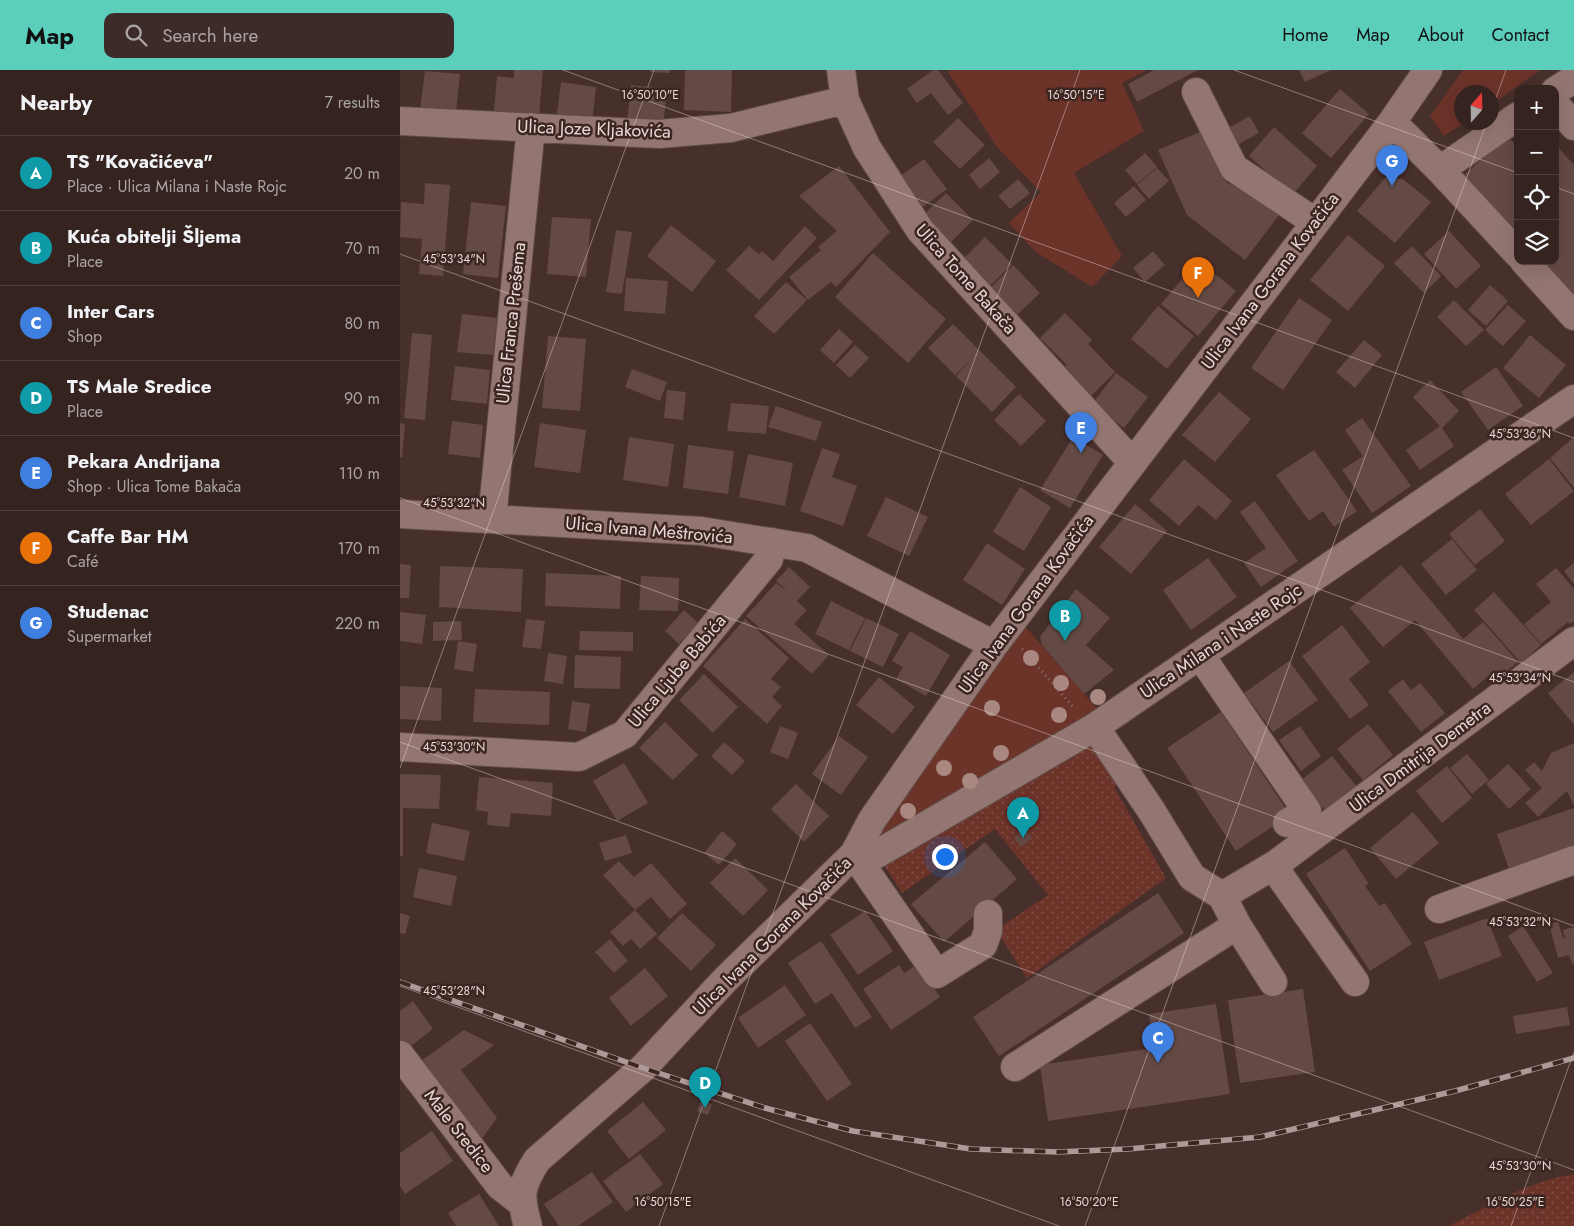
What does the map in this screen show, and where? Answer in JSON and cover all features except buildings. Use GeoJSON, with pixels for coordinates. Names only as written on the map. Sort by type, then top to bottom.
{"type":"FeatureCollection","features":[{"type":"Feature","properties":{"kind":"street","name":"Ulica Tome Bakača"},"geometry":{"type":"LineString","coordinates":[[841,70],[844,100],[868,148],[920,230],[1132,462]]}},
{"type":"Feature","properties":{"kind":"street","name":"Ulica Ivana Gorana Kovačića"},"geometry":{"type":"LineString","coordinates":[[643,1068],[725,980],[854,854],[872,820],[1000,637],[1392,122],[1428,70]]}},
{"type":"Feature","properties":{"kind":"street"},"geometry":{"type":"LineString","coordinates":[[1559,88],[1574,79]]}},
{"type":"Feature","properties":{"kind":"street"},"geometry":{"type":"LineString","coordinates":[[1196,92],[1234,168],[1315,222]]}},
{"type":"Feature","properties":{"kind":"street","name":"Ulica Joze Kljakovića"},"geometry":{"type":"LineString","coordinates":[[400,121],[659,134],[731,128],[844,100]]}},
{"type":"Feature","properties":{"kind":"street"},"geometry":{"type":"LineString","coordinates":[[1559,109],[1574,126]]}},
{"type":"Feature","properties":{"kind":"street"},"geometry":{"type":"LineString","coordinates":[[1440,170],[1514,119]]}},
{"type":"Feature","properties":{"kind":"street"},"geometry":{"type":"LineString","coordinates":[[1392,122],[1440,170],[1514,250]]}},
{"type":"Feature","properties":{"kind":"street","name":"Ulica Franca Prešema"},"geometry":{"type":"LineString","coordinates":[[492,519],[531,127]]}},
{"type":"Feature","properties":{"kind":"street"},"geometry":{"type":"LineString","coordinates":[[1528,265],[1574,316]]}},
{"type":"Feature","properties":{"kind":"street","name":"Ulica Milana i Naste Rojc"},"geometry":{"type":"LineString","coordinates":[[854,854],[877,854],[1093,728],[1574,399]]}},
{"type":"Feature","properties":{"kind":"street","name":"Ulica Ivana Meštrovića"},"geometry":{"type":"LineString","coordinates":[[400,514],[701,531],[806,548],[1000,637]]}},
{"type":"Feature","properties":{"kind":"street","name":"Ulica Ljube Babića"},"geometry":{"type":"LineString","coordinates":[[400,747],[579,757],[625,734],[769,559],[772,542]]}},
{"type":"Feature","properties":{"kind":"street","name":"Ulica Dmitrija Demetra"},"geometry":{"type":"LineString","coordinates":[[1222,896],[1273,866],[1338,819],[1574,640]]}},
{"type":"Feature","properties":{"kind":"street"},"geometry":{"type":"LineString","coordinates":[[1200,655],[1307,811],[1287,823]]}},
{"type":"Feature","properties":{"kind":"street"},"geometry":{"type":"LineString","coordinates":[[1093,728],[1151,810],[1192,877],[1222,896],[1237,925],[1273,982]]}},
{"type":"Feature","properties":{"kind":"street"},"geometry":{"type":"LineString","coordinates":[[854,854],[937,974],[983,946],[988,931],[988,914]]}},
{"type":"Feature","properties":{"kind":"street"},"geometry":{"type":"LineString","coordinates":[[1439,909],[1574,860]]}},
{"type":"Feature","properties":{"kind":"street"},"geometry":{"type":"LineString","coordinates":[[1273,866],[1354,982]]}},
{"type":"Feature","properties":{"kind":"street"},"geometry":{"type":"LineString","coordinates":[[1015,1066],[1237,925]]}},
{"type":"Feature","properties":{"kind":"street","name":"Male Sredice"},"geometry":{"type":"LineString","coordinates":[[400,1055],[500,1186],[525,1215]]}},
{"type":"Feature","properties":{"kind":"street","name":"Male Sredice"},"geometry":{"type":"LineString","coordinates":[[525,1215],[525,1179],[537,1160],[643,1068]]}},
{"type":"Feature","properties":{"kind":"path"},"geometry":{"type":"LineString","coordinates":[[1000,637],[1093,728]]}},
{"type":"Feature","properties":{"kind":"shaded area"},"geometry":{"type":"Polygon","coordinates":[[[951,70],[1147,70],[1122,83],[1144,131],[1074,173],[1122,256],[1092,287],[1036,252],[1009,223],[1041,192],[997,147],[948,72],[951,70]]]}},
{"type":"Feature","properties":{"kind":"shaded area"},"geometry":{"type":"Polygon","coordinates":[[[1463,70],[1540,70],[1519,85],[1514,85],[1514,88],[1499,99],[1499,85],[1454,85],[1454,130],[1444,136],[1430,116],[1463,70]]]}},
{"type":"Feature","properties":{"kind":"shaded area"},"geometry":{"type":"Polygon","coordinates":[[[1016,616],[1106,719],[878,842],[872,820],[1016,616]]]}},
{"type":"Feature","properties":{"kind":"shaded area"},"geometry":{"type":"Polygon","coordinates":[[[1095,727],[1129,778],[1114,787],[1166,878],[1027,978],[996,930],[1048,895],[995,829],[902,893],[877,854],[1095,727]]]}},
{"type":"Feature","properties":{"kind":"shaded area"},"geometry":{"type":"Polygon","coordinates":[[[1574,1174],[1574,1226],[1449,1226],[1525,1188],[1557,1177],[1574,1174]]]}},
{"type":"Feature","properties":{"kind":"railway"},"geometry":{"type":"LineString","coordinates":[[400,982],[643,1068],[765,1108],[853,1131],[971,1149],[1057,1152],[1128,1149],[1260,1137],[1455,1091],[1574,1058]]}},
{"type":"Feature","properties":{"kind":"place","name":"Studenac"},"geometry":{"type":"Point","coordinates":[1392,186]}},
{"type":"Feature","properties":{"kind":"place","name":"Caffe Bar HM"},"geometry":{"type":"Point","coordinates":[1198,298]}},
{"type":"Feature","properties":{"kind":"place","name":"Pekara Andrijana"},"geometry":{"type":"Point","coordinates":[1081,453]}},
{"type":"Feature","properties":{"kind":"place","name":"Kuća obitelji Šljema"},"geometry":{"type":"Point","coordinates":[1065,641]}},
{"type":"Feature","properties":{"kind":"place","name":"TS \"Kovačićeva\""},"geometry":{"type":"Point","coordinates":[1023,838]}},
{"type":"Feature","properties":{"kind":"place","name":"Inter Cars"},"geometry":{"type":"Point","coordinates":[1158,1063]}},
{"type":"Feature","properties":{"kind":"place","name":"TS Male Sredice"},"geometry":{"type":"Point","coordinates":[705,1108]}}]}
